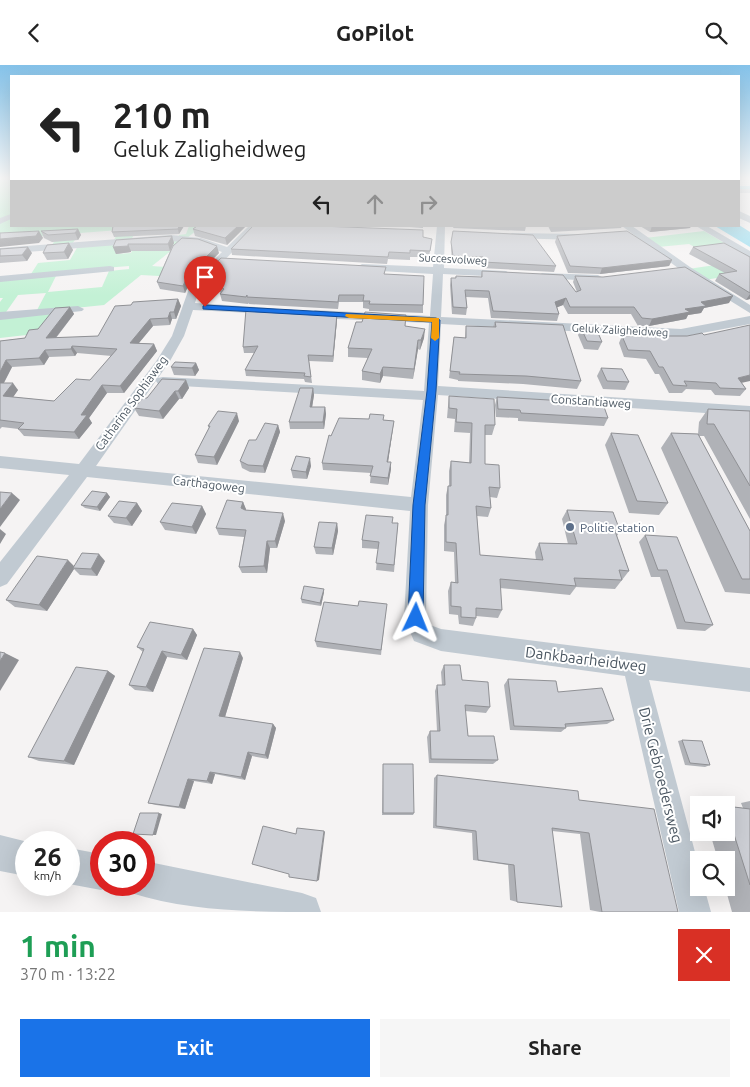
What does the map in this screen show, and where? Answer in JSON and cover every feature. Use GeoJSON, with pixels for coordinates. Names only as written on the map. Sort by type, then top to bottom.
{"type":"FeatureCollection","features":[{"type":"Feature","properties":{"kind":"street","name":"Catharina Sophiaweg"},"geometry":{"type":"LineString","coordinates":[[0,578],[150,380],[178,336],[189,306],[192,288],[228,257],[253,227]]}},
{"type":"Feature","properties":{"kind":"street"},"geometry":{"type":"LineString","coordinates":[[537,227],[541,237]]}},
{"type":"Feature","properties":{"kind":"street"},"geometry":{"type":"LineString","coordinates":[[702,227],[750,255]]}},
{"type":"Feature","properties":{"kind":"street"},"geometry":{"type":"LineString","coordinates":[[627,230],[750,310]]}},
{"type":"Feature","properties":{"kind":"street"},"geometry":{"type":"LineString","coordinates":[[419,505],[431,393],[441,231]]}},
{"type":"Feature","properties":{"kind":"street"},"geometry":{"type":"LineString","coordinates":[[505,236],[586,236]]}},
{"type":"Feature","properties":{"kind":"street"},"geometry":{"type":"LineString","coordinates":[[0,251],[170,238],[200,241],[228,257]]}},
{"type":"Feature","properties":{"kind":"street","name":"Succesvolweg"},"geometry":{"type":"LineString","coordinates":[[352,267],[516,274]]}},
{"type":"Feature","properties":{"kind":"street"},"geometry":{"type":"LineString","coordinates":[[0,279],[110,269]]}},
{"type":"Feature","properties":{"kind":"street"},"geometry":{"type":"LineString","coordinates":[[670,271],[686,269]]}},
{"type":"Feature","properties":{"kind":"street"},"geometry":{"type":"LineString","coordinates":[[534,275],[610,278]]}},
{"type":"Feature","properties":{"kind":"street"},"geometry":{"type":"LineString","coordinates":[[189,306],[278,312]]}},
{"type":"Feature","properties":{"kind":"street"},"geometry":{"type":"LineString","coordinates":[[0,316],[78,309]]}},
{"type":"Feature","properties":{"kind":"street","name":"Geluk Zaligheidweg"},"geometry":{"type":"LineString","coordinates":[[301,313],[681,333],[750,320]]}},
{"type":"Feature","properties":{"kind":"street","name":"Constantiaweg"},"geometry":{"type":"LineString","coordinates":[[150,380],[431,393],[750,411]]}},
{"type":"Feature","properties":{"kind":"street","name":"Carthagoweg"},"geometry":{"type":"LineString","coordinates":[[0,462],[84,469],[236,487],[419,505]]}},
{"type":"Feature","properties":{"kind":"street","name":"Dankbaarheidweg"},"geometry":{"type":"LineString","coordinates":[[419,505],[416,618],[422,633],[441,640],[750,680]]}},
{"type":"Feature","properties":{"kind":"street","name":"Drie Gebroedersweg"},"geometry":{"type":"LineString","coordinates":[[634,666],[695,912]]}},
{"type":"Feature","properties":{"kind":"street"},"geometry":{"type":"LineString","coordinates":[[0,853],[15,856]]}},
{"type":"Feature","properties":{"kind":"street"},"geometry":{"type":"LineString","coordinates":[[155,882],[302,912]]}},
{"type":"Feature","properties":{"kind":"green space"},"geometry":{"type":"Polygon","coordinates":[[[0,218],[10,218],[10,227],[156,227],[137,229],[131,240],[113,242],[119,230],[80,233],[72,244],[51,246],[59,235],[0,239],[0,218]]]}},
{"type":"Feature","properties":{"kind":"green space"},"geometry":{"type":"Polygon","coordinates":[[[189,227],[201,227],[152,266],[205,270],[196,278],[141,275],[104,305],[36,312],[46,293],[18,295],[4,315],[0,315],[0,302],[3,298],[0,298],[0,280],[56,276],[48,292],[102,287],[109,271],[129,269],[129,266],[31,274],[38,263],[70,260],[78,246],[119,243],[116,254],[131,253],[135,242],[146,251],[164,251],[173,239],[178,239],[179,235],[186,234],[189,227]]]}},
{"type":"Feature","properties":{"kind":"green space"},"geometry":{"type":"Polygon","coordinates":[[[704,231],[733,248],[702,251],[689,244],[658,247],[645,238],[704,231]]]}},
{"type":"Feature","properties":{"kind":"green space"},"geometry":{"type":"Polygon","coordinates":[[[722,264],[740,274],[705,280],[688,269],[722,264]]]}},
{"type":"Feature","properties":{"kind":"green space"},"geometry":{"type":"Polygon","coordinates":[[[54,312],[44,333],[0,338],[0,318],[54,312]]]}},
{"type":"Feature","properties":{"kind":"water"},"geometry":{"type":"Polygon","coordinates":[[[740,226],[750,232],[750,247],[717,227],[740,226]]]}},
{"type":"Feature","properties":{"kind":"building"},"geometry":{"type":"Polygon","coordinates":[[[113,227],[179,227],[178,229],[112,232],[113,227]]]}},
{"type":"Feature","properties":{"kind":"building"},"geometry":{"type":"Polygon","coordinates":[[[196,227],[237,227],[225,238],[193,229],[196,227]]]}},
{"type":"Feature","properties":{"kind":"building"},"geometry":{"type":"Polygon","coordinates":[[[252,227],[345,227],[423,230],[423,237],[432,239],[430,251],[410,250],[410,253],[389,252],[388,257],[231,249],[252,227]]]}},
{"type":"Feature","properties":{"kind":"building"},"geometry":{"type":"Polygon","coordinates":[[[78,229],[75,233],[48,235],[41,231],[78,229]]]}},
{"type":"Feature","properties":{"kind":"building"},"geometry":{"type":"Polygon","coordinates":[[[39,231],[36,236],[0,239],[0,233],[39,231]]]}},
{"type":"Feature","properties":{"kind":"building"},"geometry":{"type":"Polygon","coordinates":[[[453,231],[533,235],[556,266],[483,262],[483,257],[453,256],[451,242],[453,231]]]}},
{"type":"Feature","properties":{"kind":"building"},"geometry":{"type":"Polygon","coordinates":[[[627,231],[672,260],[602,268],[570,266],[557,236],[627,231]]]}},
{"type":"Feature","properties":{"kind":"building"},"geometry":{"type":"Polygon","coordinates":[[[172,236],[168,244],[128,244],[128,246],[113,247],[116,240],[172,236]]]}},
{"type":"Feature","properties":{"kind":"building"},"geometry":{"type":"Polygon","coordinates":[[[182,238],[198,239],[217,246],[188,275],[183,286],[157,282],[173,246],[182,238]]]}},
{"type":"Feature","properties":{"kind":"building"},"geometry":{"type":"Polygon","coordinates":[[[69,243],[64,252],[43,253],[47,245],[69,243]]]}},
{"type":"Feature","properties":{"kind":"building"},"geometry":{"type":"Polygon","coordinates":[[[724,243],[750,257],[750,293],[719,274],[737,271],[693,247],[724,243]]]}},
{"type":"Feature","properties":{"kind":"building"},"geometry":{"type":"Polygon","coordinates":[[[28,247],[22,255],[0,256],[0,249],[28,247]]]}},
{"type":"Feature","properties":{"kind":"building"},"geometry":{"type":"Polygon","coordinates":[[[221,258],[386,267],[384,274],[424,276],[423,305],[369,304],[370,301],[363,301],[364,295],[339,295],[338,302],[220,294],[224,289],[210,279],[201,289],[197,289],[201,278],[221,258]]]}},
{"type":"Feature","properties":{"kind":"building"},"geometry":{"type":"Polygon","coordinates":[[[685,267],[733,296],[701,302],[706,306],[685,309],[690,312],[652,319],[642,318],[634,307],[570,307],[566,298],[555,302],[559,314],[493,311],[489,291],[465,290],[467,308],[453,307],[451,278],[456,278],[456,276],[482,277],[482,271],[563,275],[576,292],[581,290],[575,276],[603,277],[685,267]]]}},
{"type":"Feature","properties":{"kind":"building"},"geometry":{"type":"Polygon","coordinates":[[[178,299],[174,312],[170,312],[168,318],[150,319],[130,343],[154,344],[120,386],[102,385],[81,415],[87,415],[74,432],[18,429],[24,423],[0,420],[0,383],[13,383],[3,396],[54,401],[76,379],[90,380],[117,349],[72,346],[71,349],[45,350],[39,358],[6,360],[0,372],[0,341],[25,338],[29,330],[38,329],[55,308],[70,307],[46,338],[98,336],[115,306],[131,305],[133,302],[178,299]]]}},
{"type":"Feature","properties":{"kind":"building"},"geometry":{"type":"Polygon","coordinates":[[[246,309],[337,314],[333,356],[308,355],[311,377],[304,376],[305,373],[245,370],[258,346],[243,347],[246,309]]]}},
{"type":"Feature","properties":{"kind":"building"},"geometry":{"type":"Polygon","coordinates":[[[365,312],[406,315],[405,326],[425,329],[421,340],[418,340],[414,369],[383,367],[380,374],[362,371],[372,349],[348,348],[356,322],[362,322],[365,312]]]}},
{"type":"Feature","properties":{"kind":"building"},"geometry":{"type":"Polygon","coordinates":[[[495,322],[563,325],[581,381],[526,376],[459,374],[460,372],[450,371],[454,337],[466,338],[466,326],[496,327],[495,322]]]}},
{"type":"Feature","properties":{"kind":"building"},"geometry":{"type":"Polygon","coordinates":[[[750,325],[750,375],[738,378],[746,389],[720,388],[716,383],[684,381],[687,386],[673,385],[663,367],[659,367],[650,351],[628,350],[622,336],[687,336],[702,333],[704,335],[750,325]]]}},
{"type":"Feature","properties":{"kind":"building"},"geometry":{"type":"Polygon","coordinates":[[[581,328],[596,328],[602,342],[587,341],[581,328]]]}},
{"type":"Feature","properties":{"kind":"building"},"geometry":{"type":"Polygon","coordinates":[[[175,362],[196,363],[192,368],[171,367],[175,362]]]}},
{"type":"Feature","properties":{"kind":"building"},"geometry":{"type":"Polygon","coordinates":[[[601,368],[622,369],[629,382],[607,381],[601,368]]]}},
{"type":"Feature","properties":{"kind":"building"},"geometry":{"type":"Polygon","coordinates":[[[162,379],[186,380],[159,411],[134,408],[143,398],[147,398],[162,379]]]}},
{"type":"Feature","properties":{"kind":"building"},"geometry":{"type":"Polygon","coordinates":[[[300,388],[313,388],[310,407],[325,407],[323,422],[289,422],[300,388]]]}},
{"type":"Feature","properties":{"kind":"building"},"geometry":{"type":"Polygon","coordinates":[[[449,396],[494,399],[495,425],[485,425],[485,464],[499,465],[500,488],[489,487],[491,508],[476,506],[480,555],[543,560],[539,543],[577,544],[567,510],[613,512],[620,531],[615,531],[629,571],[619,570],[622,580],[574,578],[576,586],[500,579],[502,610],[476,608],[476,618],[461,617],[461,607],[451,606],[451,582],[458,583],[456,543],[446,542],[446,515],[448,515],[448,486],[451,486],[451,461],[471,463],[472,423],[456,422],[457,409],[449,408],[449,396]]]}},
{"type":"Feature","properties":{"kind":"building"},"geometry":{"type":"Polygon","coordinates":[[[497,397],[603,404],[608,418],[521,413],[520,410],[498,409],[497,397]]]}},
{"type":"Feature","properties":{"kind":"building"},"geometry":{"type":"Polygon","coordinates":[[[708,409],[750,411],[750,486],[714,424],[707,424],[708,409]]]}},
{"type":"Feature","properties":{"kind":"building"},"geometry":{"type":"Polygon","coordinates":[[[218,411],[237,413],[214,457],[195,455],[210,426],[208,426],[218,411]]]}},
{"type":"Feature","properties":{"kind":"building"},"geometry":{"type":"Polygon","coordinates":[[[370,414],[384,415],[383,420],[394,421],[387,462],[391,462],[388,478],[370,476],[373,466],[322,463],[329,435],[331,436],[339,418],[369,419],[370,414]]]}},
{"type":"Feature","properties":{"kind":"building"},"geometry":{"type":"Polygon","coordinates":[[[265,423],[278,425],[263,466],[248,465],[240,461],[249,440],[256,440],[265,423]]]}},
{"type":"Feature","properties":{"kind":"building"},"geometry":{"type":"Polygon","coordinates":[[[611,433],[638,435],[668,503],[637,501],[611,433]]]}},
{"type":"Feature","properties":{"kind":"building"},"geometry":{"type":"Polygon","coordinates":[[[671,433],[698,434],[750,531],[750,579],[742,579],[671,433]]]}},
{"type":"Feature","properties":{"kind":"building"},"geometry":{"type":"Polygon","coordinates":[[[296,456],[310,458],[306,472],[291,470],[296,456]]]}},
{"type":"Feature","properties":{"kind":"building"},"geometry":{"type":"Polygon","coordinates":[[[92,491],[107,493],[97,507],[81,505],[92,491]]]}},
{"type":"Feature","properties":{"kind":"building"},"geometry":{"type":"Polygon","coordinates":[[[0,492],[12,493],[0,509],[0,492]]]}},
{"type":"Feature","properties":{"kind":"building"},"geometry":{"type":"Polygon","coordinates":[[[227,500],[243,502],[241,508],[245,510],[283,513],[275,541],[267,541],[264,566],[239,567],[246,530],[216,528],[227,500]]]}},
{"type":"Feature","properties":{"kind":"building"},"geometry":{"type":"Polygon","coordinates":[[[119,501],[137,503],[126,518],[108,516],[119,501]]]}},
{"type":"Feature","properties":{"kind":"building"},"geometry":{"type":"Polygon","coordinates":[[[172,503],[202,506],[192,527],[160,522],[172,503]]]}},
{"type":"Feature","properties":{"kind":"building"},"geometry":{"type":"Polygon","coordinates":[[[366,515],[393,517],[392,523],[398,523],[394,565],[376,563],[379,542],[362,540],[366,515]]]}},
{"type":"Feature","properties":{"kind":"building"},"geometry":{"type":"Polygon","coordinates":[[[319,522],[337,523],[332,548],[314,547],[319,522]]]}},
{"type":"Feature","properties":{"kind":"building"},"geometry":{"type":"Polygon","coordinates":[[[645,535],[677,537],[713,625],[685,622],[667,570],[658,570],[645,535]]]}},
{"type":"Feature","properties":{"kind":"building"},"geometry":{"type":"Polygon","coordinates":[[[82,553],[99,554],[91,569],[73,568],[82,553]]]}},
{"type":"Feature","properties":{"kind":"building"},"geometry":{"type":"Polygon","coordinates":[[[37,556],[68,560],[39,605],[6,600],[37,556]]]}},
{"type":"Feature","properties":{"kind":"building"},"geometry":{"type":"Polygon","coordinates":[[[304,586],[324,589],[320,603],[301,599],[304,586]]]}},
{"type":"Feature","properties":{"kind":"building"},"geometry":{"type":"Polygon","coordinates":[[[359,601],[387,604],[381,650],[315,641],[324,602],[358,606],[359,601]]]}},
{"type":"Feature","properties":{"kind":"building"},"geometry":{"type":"Polygon","coordinates":[[[150,622],[193,629],[181,655],[162,651],[146,687],[129,685],[144,649],[137,647],[150,622]]]}},
{"type":"Feature","properties":{"kind":"building"},"geometry":{"type":"Polygon","coordinates":[[[204,648],[240,652],[219,716],[273,724],[265,755],[248,752],[241,777],[210,772],[207,781],[188,779],[179,807],[148,803],[204,648]]]}},
{"type":"Feature","properties":{"kind":"building"},"geometry":{"type":"Polygon","coordinates":[[[0,652],[5,653],[0,661],[0,652]]]}},
{"type":"Feature","properties":{"kind":"building"},"geometry":{"type":"Polygon","coordinates":[[[444,665],[460,665],[462,680],[488,682],[490,707],[465,705],[468,736],[494,736],[498,760],[431,759],[430,731],[440,731],[437,685],[445,685],[444,665]]]}},
{"type":"Feature","properties":{"kind":"building"},"geometry":{"type":"Polygon","coordinates":[[[76,667],[108,671],[64,761],[28,757],[76,667]]]}},
{"type":"Feature","properties":{"kind":"building"},"geometry":{"type":"Polygon","coordinates":[[[508,679],[556,681],[558,692],[602,688],[614,720],[565,724],[566,728],[514,726],[508,679]]]}},
{"type":"Feature","properties":{"kind":"building"},"geometry":{"type":"Polygon","coordinates":[[[682,740],[702,741],[710,765],[690,763],[682,740]]]}},
{"type":"Feature","properties":{"kind":"building"},"geometry":{"type":"Polygon","coordinates":[[[383,764],[413,764],[414,813],[383,813],[383,764]]]}},
{"type":"Feature","properties":{"kind":"building"},"geometry":{"type":"Polygon","coordinates":[[[437,775],[578,791],[579,800],[654,809],[678,912],[602,912],[589,833],[552,828],[562,907],[517,902],[514,865],[478,860],[476,831],[436,826],[437,775]]]}},
{"type":"Feature","properties":{"kind":"building"},"geometry":{"type":"Polygon","coordinates":[[[735,807],[750,809],[750,885],[735,838],[735,807]]]}},
{"type":"Feature","properties":{"kind":"building"},"geometry":{"type":"Polygon","coordinates":[[[140,813],[159,813],[154,831],[134,831],[140,813]]]}},
{"type":"Feature","properties":{"kind":"building"},"geometry":{"type":"Polygon","coordinates":[[[263,826],[296,834],[297,828],[324,831],[317,881],[289,877],[289,874],[252,864],[263,826]]]}},
{"type":"Feature","properties":{"kind":"slow traffic"},"geometry":{"type":"LineString","coordinates":[[349,316],[436,320],[435,338]]}},
{"type":"Feature","properties":{"kind":"place","name":"Politie station"},"geometry":{"type":"Point","coordinates":[570,527]}},
{"type":"Feature","properties":{"kind":"route"},"geometry":{"type":"LineString","coordinates":[[205,307],[436,320],[431,391],[419,505],[416,618]]}}]}
